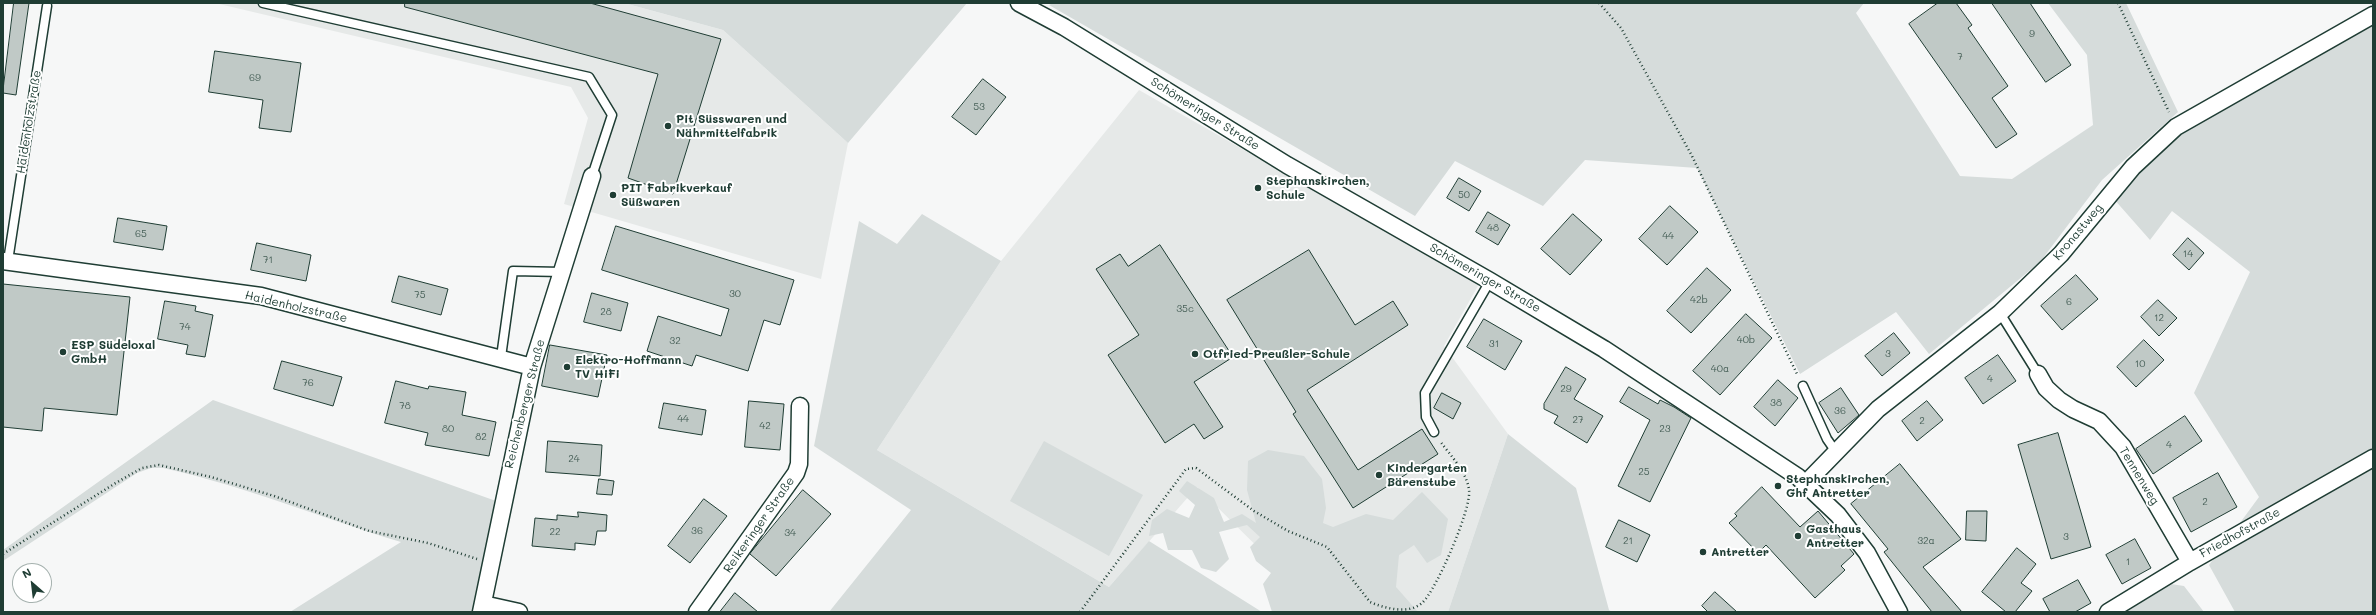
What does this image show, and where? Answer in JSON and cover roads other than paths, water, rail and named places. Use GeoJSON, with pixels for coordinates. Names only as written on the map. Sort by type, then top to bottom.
{"type":"FeatureCollection","features":[{"type":"Feature","properties":{"kind":"street","name":"Schömeringer Straße"},"geometry":{"type":"LineString","coordinates":[[1019,3],[1070,31],[1287,165],[1490,280],[1604,349],[1806,483],[1838,515],[1867,553],[1899,612]]}},
{"type":"Feature","properties":{"kind":"street","name":"Kronastweg"},"geometry":{"type":"LineString","coordinates":[[1806,483],[1878,409],[2000,313],[2061,254],[2133,167],[2176,127],[2373,15]]}},
{"type":"Feature","properties":{"kind":"street","name":"Reichenberger Straße"},"geometry":{"type":"LineString","coordinates":[[482,608],[532,367],[592,176]]}},
{"type":"Feature","properties":{"kind":"street","name":"Haidenholzstraße"},"geometry":{"type":"LineString","coordinates":[[6,261],[261,296],[500,357],[532,367]]}},
{"type":"Feature","properties":{"kind":"street","name":"Tennenweg"},"geometry":{"type":"LineString","coordinates":[[2038,374],[2046,388],[2059,400],[2074,409],[2099,420],[2123,447],[2190,562]]}},
{"type":"Feature","properties":{"kind":"street","name":"Reikeringer Straße"},"geometry":{"type":"LineString","coordinates":[[697,612],[796,473],[799,464],[800,406]]}},
{"type":"Feature","properties":{"kind":"street","name":"Friedhofstraße"},"geometry":{"type":"LineString","coordinates":[[2108,612],[2190,562],[2373,458]]}},
{"type":"Feature","properties":{"kind":"street"},"geometry":{"type":"LineString","coordinates":[[482,608],[519,612]]}},
{"type":"Feature","properties":{"kind":"lane"},"geometry":{"type":"LineString","coordinates":[[263,3],[589,77],[612,115],[592,176]]}},
{"type":"Feature","properties":{"kind":"lane","name":"Haidenholzstraße"},"geometry":{"type":"LineString","coordinates":[[6,261],[46,6]]}},
{"type":"Feature","properties":{"kind":"lane"},"geometry":{"type":"LineString","coordinates":[[500,357],[513,271],[562,272]]}},
{"type":"Feature","properties":{"kind":"lane"},"geometry":{"type":"LineString","coordinates":[[1434,432],[1426,417],[1425,393],[1490,280]]}},
{"type":"Feature","properties":{"kind":"lane"},"geometry":{"type":"LineString","coordinates":[[2000,313],[2038,374]]}},
{"type":"Feature","properties":{"kind":"lane"},"geometry":{"type":"LineString","coordinates":[[1803,386],[1827,439],[1836,452]]}},
{"type":"Feature","properties":{"kind":"place","name":"Pit Süsswaren und Nährmittelfabrik"},"geometry":{"type":"Point","coordinates":[668,126]}},
{"type":"Feature","properties":{"kind":"place","name":"Stephanskirchen, Schule"},"geometry":{"type":"Point","coordinates":[1258,188]}},
{"type":"Feature","properties":{"kind":"place","name":"PIT Fabrikverkauf Süßwaren"},"geometry":{"type":"Point","coordinates":[613,195]}},
{"type":"Feature","properties":{"kind":"place","name":"ESP Südeloxal GmbH"},"geometry":{"type":"Point","coordinates":[63,352]}},
{"type":"Feature","properties":{"kind":"place","name":"Otfried-Preußler-Schule"},"geometry":{"type":"Point","coordinates":[1195,354]}},
{"type":"Feature","properties":{"kind":"place","name":"Elektro-Hoffmann TV HiFi"},"geometry":{"type":"Point","coordinates":[567,367]}},
{"type":"Feature","properties":{"kind":"place","name":"Kindergarten Bärenstube"},"geometry":{"type":"Point","coordinates":[1379,475]}},
{"type":"Feature","properties":{"kind":"place","name":"Stephanskirchen, Ghf Antretter"},"geometry":{"type":"Point","coordinates":[1778,486]}},
{"type":"Feature","properties":{"kind":"place","name":"Gasthaus Antretter"},"geometry":{"type":"Point","coordinates":[1798,536]}},
{"type":"Feature","properties":{"kind":"place","name":"Antretter"},"geometry":{"type":"Point","coordinates":[1703,552]}}]}
